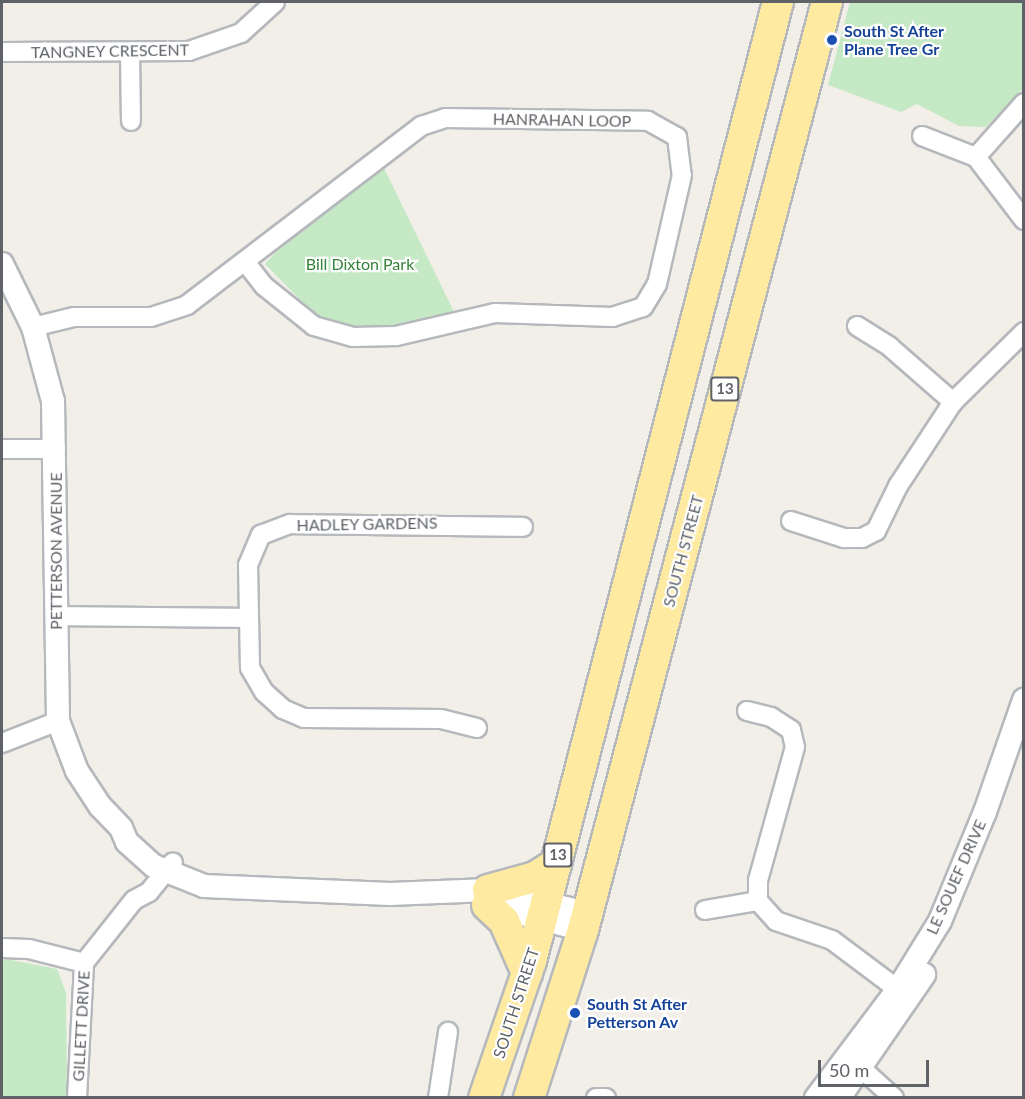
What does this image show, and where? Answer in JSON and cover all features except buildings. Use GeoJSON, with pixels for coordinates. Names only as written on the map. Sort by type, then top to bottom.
{"type":"FeatureCollection","features":[{"type":"Feature","properties":{"kind":"highway","name":"SOUTH STREET"},"geometry":{"type":"LineString","coordinates":[[484,1098],[527,973],[544,910],[778,2]]}},
{"type":"Feature","properties":{"kind":"highway","name":"SOUTH STREET"},"geometry":{"type":"LineString","coordinates":[[529,1098],[586,921],[827,2]]}},
{"type":"Feature","properties":{"kind":"highway"},"geometry":{"type":"LineString","coordinates":[[527,973],[504,921],[479,895],[535,877],[556,864]]}},
{"type":"Feature","properties":{"kind":"street","name":"TANGNEY CRESCENT"},"geometry":{"type":"LineString","coordinates":[[2,52],[130,52],[206,48],[241,33],[275,2]]}},
{"type":"Feature","properties":{"kind":"street"},"geometry":{"type":"LineString","coordinates":[[130,52],[131,122]]}},
{"type":"Feature","properties":{"kind":"street"},"geometry":{"type":"LineString","coordinates":[[976,157],[1023,103]]}},
{"type":"Feature","properties":{"kind":"street","name":"HANRAHAN LOOP"},"geometry":{"type":"LineString","coordinates":[[33,327],[75,317],[151,317],[188,305],[421,126],[446,118],[648,121],[677,137],[682,175],[657,284],[643,307],[613,317],[495,313],[396,336],[353,337],[314,326],[264,286],[245,262]]}},
{"type":"Feature","properties":{"kind":"street"},"geometry":{"type":"LineString","coordinates":[[922,136],[976,157],[1023,220]]}},
{"type":"Feature","properties":{"kind":"street","name":"PETTERSON AVENUE"},"geometry":{"type":"LineString","coordinates":[[2,264],[33,327],[52,400],[56,448],[58,721],[77,771],[100,806],[122,828],[136,834],[164,864],[205,874],[218,885],[390,894],[479,895],[586,921]]}},
{"type":"Feature","properties":{"kind":"street"},"geometry":{"type":"LineString","coordinates":[[857,326],[890,347],[953,402]]}},
{"type":"Feature","properties":{"kind":"street"},"geometry":{"type":"LineString","coordinates":[[791,521],[844,538],[862,538],[876,531],[898,486],[953,402],[1023,332]]}},
{"type":"Feature","properties":{"kind":"street"},"geometry":{"type":"LineString","coordinates":[[2,449],[56,448]]}},
{"type":"Feature","properties":{"kind":"street","name":"HADLEY GARDENS"},"geometry":{"type":"LineString","coordinates":[[477,728],[441,719],[304,718],[283,710],[264,692],[250,668],[247,618],[248,565],[261,535],[290,524],[523,527]]}},
{"type":"Feature","properties":{"kind":"street"},"geometry":{"type":"LineString","coordinates":[[56,616],[247,618]]}},
{"type":"Feature","properties":{"kind":"street","name":"LE SOUEF DRIVE"},"geometry":{"type":"LineString","coordinates":[[904,994],[940,921],[985,812],[1023,700]]}},
{"type":"Feature","properties":{"kind":"street"},"geometry":{"type":"LineString","coordinates":[[747,711],[771,717],[791,730],[795,747],[758,880],[758,901],[776,921],[832,940],[904,994]]}},
{"type":"Feature","properties":{"kind":"street"},"geometry":{"type":"LineString","coordinates":[[2,743],[58,721]]}},
{"type":"Feature","properties":{"kind":"street","name":"LE SOUEF DRIVE"},"geometry":{"type":"LineString","coordinates":[[816,1098],[854,1062],[952,927],[995,818],[1023,732]]}},
{"type":"Feature","properties":{"kind":"street","name":"GILLETT DRIVE"},"geometry":{"type":"LineString","coordinates":[[77,1098],[84,963],[134,900],[149,892],[164,864]]}},
{"type":"Feature","properties":{"kind":"street"},"geometry":{"type":"LineString","coordinates":[[705,910],[758,901]]}},
{"type":"Feature","properties":{"kind":"street"},"geometry":{"type":"LineString","coordinates":[[2,948],[28,949],[84,963]]}},
{"type":"Feature","properties":{"kind":"street"},"geometry":{"type":"LineString","coordinates":[[438,1098],[448,1032]]}},
{"type":"Feature","properties":{"kind":"street"},"geometry":{"type":"LineString","coordinates":[[854,1062],[894,1098]]}},
{"type":"Feature","properties":{"kind":"street","name":"LE SOUEF DRIVE"},"geometry":{"type":"LineString","coordinates":[[839,1098],[854,1062]]}},
{"type":"Feature","properties":{"kind":"street"},"geometry":{"type":"LineString","coordinates":[[596,1098],[606,1098]]}},
{"type":"Feature","properties":{"kind":"green space"},"geometry":{"type":"Polygon","coordinates":[[[850,2],[1023,2],[1023,89],[986,127],[959,126],[917,104],[901,112],[828,85],[850,2]]]}},
{"type":"Feature","properties":{"kind":"green space","name":"Bill Dixton Park"},"geometry":{"type":"Polygon","coordinates":[[[384,168],[454,312],[382,329],[343,326],[318,318],[265,264],[284,243],[384,168]]]}},
{"type":"Feature","properties":{"kind":"green space"},"geometry":{"type":"Polygon","coordinates":[[[6,959],[57,969],[66,993],[67,1097],[2,1097],[2,961],[6,959]]]}},
{"type":"Feature","properties":{"kind":"place","name":"South St After Plane Tree Gr"},"geometry":{"type":"Point","coordinates":[832,40]}},
{"type":"Feature","properties":{"kind":"place","name":"South St After Petterson Av"},"geometry":{"type":"Point","coordinates":[575,1013]}}]}
